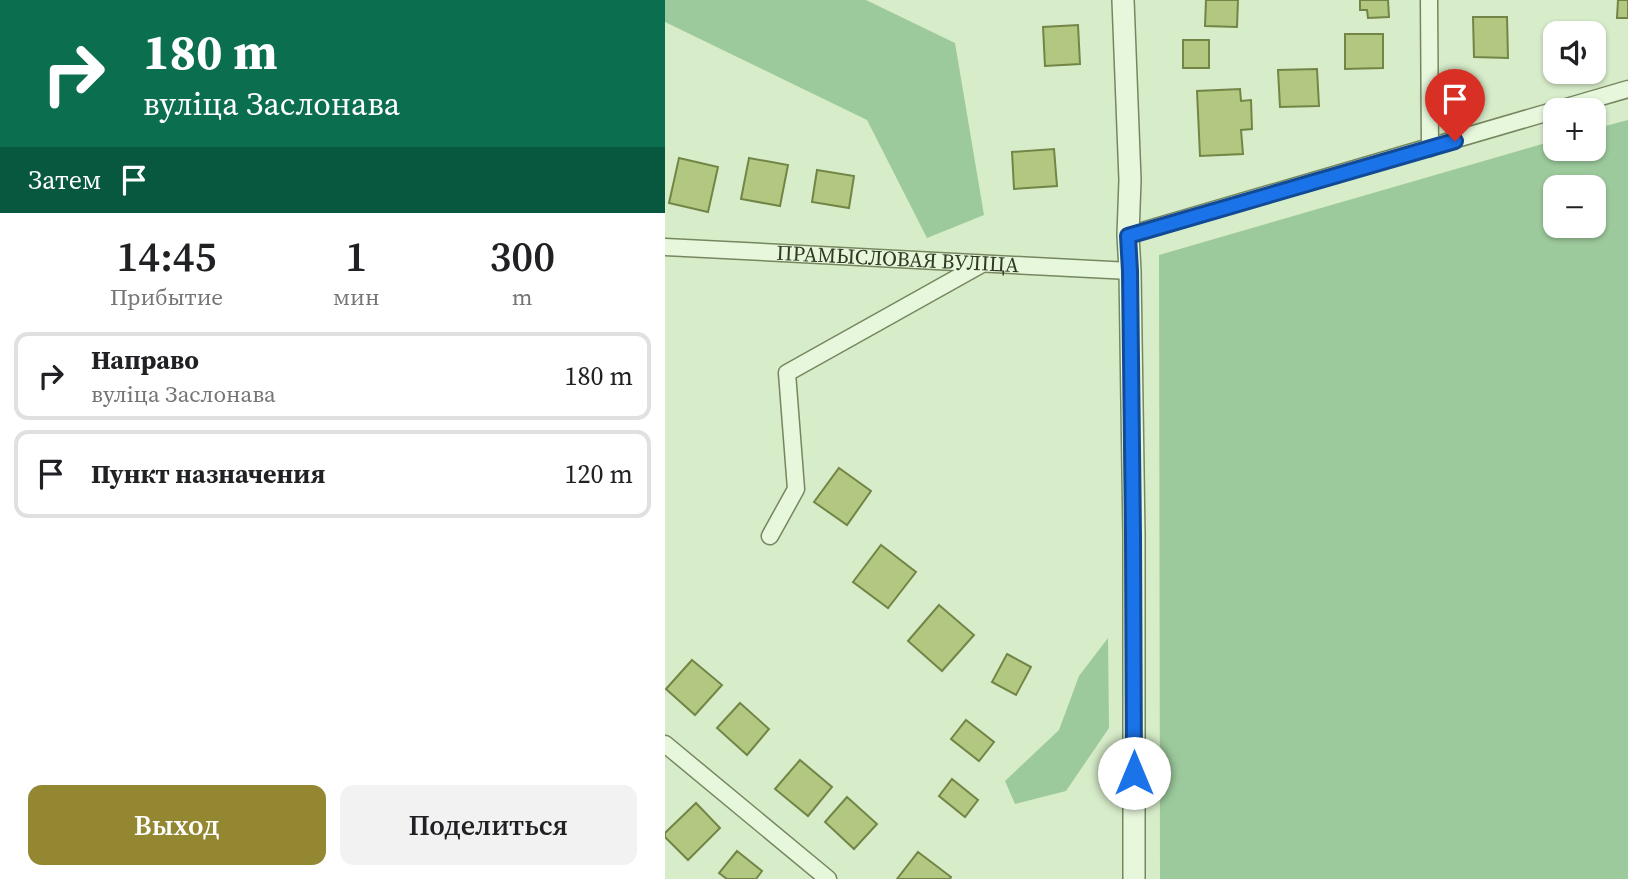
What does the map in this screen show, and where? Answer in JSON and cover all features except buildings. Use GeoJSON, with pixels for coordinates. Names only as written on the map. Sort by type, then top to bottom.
{"type":"FeatureCollection","features":[{"type":"Feature","properties":{"kind":"street"},"geometry":{"type":"LineString","coordinates":[[1123,0],[1130,180],[1128,236],[1133,536],[1134,879]]}},
{"type":"Feature","properties":{"kind":"street"},"geometry":{"type":"LineString","coordinates":[[1429,0],[1430,148]]}},
{"type":"Feature","properties":{"kind":"street"},"geometry":{"type":"LineString","coordinates":[[1597,98],[1628,89]]}},
{"type":"Feature","properties":{"kind":"street"},"geometry":{"type":"LineString","coordinates":[[1128,236],[1543,114]]}},
{"type":"Feature","properties":{"kind":"street","name":"ПРАМЫСЛОВАЯ ВУЛІЦА"},"geometry":{"type":"LineString","coordinates":[[665,247],[1130,271]]}},
{"type":"Feature","properties":{"kind":"street"},"geometry":{"type":"LineString","coordinates":[[770,536],[796,489],[787,373],[982,264]]}},
{"type":"Feature","properties":{"kind":"street"},"geometry":{"type":"LineString","coordinates":[[665,744],[828,879]]}},
{"type":"Feature","properties":{"kind":"green space"},"geometry":{"type":"Polygon","coordinates":[[[665,0],[866,0],[955,43],[984,215],[927,238],[867,120],[665,22],[665,0]]]}},
{"type":"Feature","properties":{"kind":"green space"},"geometry":{"type":"Polygon","coordinates":[[[1628,120],[1628,879],[1160,879],[1159,255],[1543,144],[1543,161],[1606,161],[1606,126],[1628,120]]]}},
{"type":"Feature","properties":{"kind":"green space"},"geometry":{"type":"Polygon","coordinates":[[[1108,638],[1109,728],[1066,791],[1015,804],[1005,781],[1059,730],[1079,676],[1108,638]]]}},
{"type":"Feature","properties":{"kind":"route"},"geometry":{"type":"LineString","coordinates":[[1134,773],[1128,236],[1455,141]]}}]}
